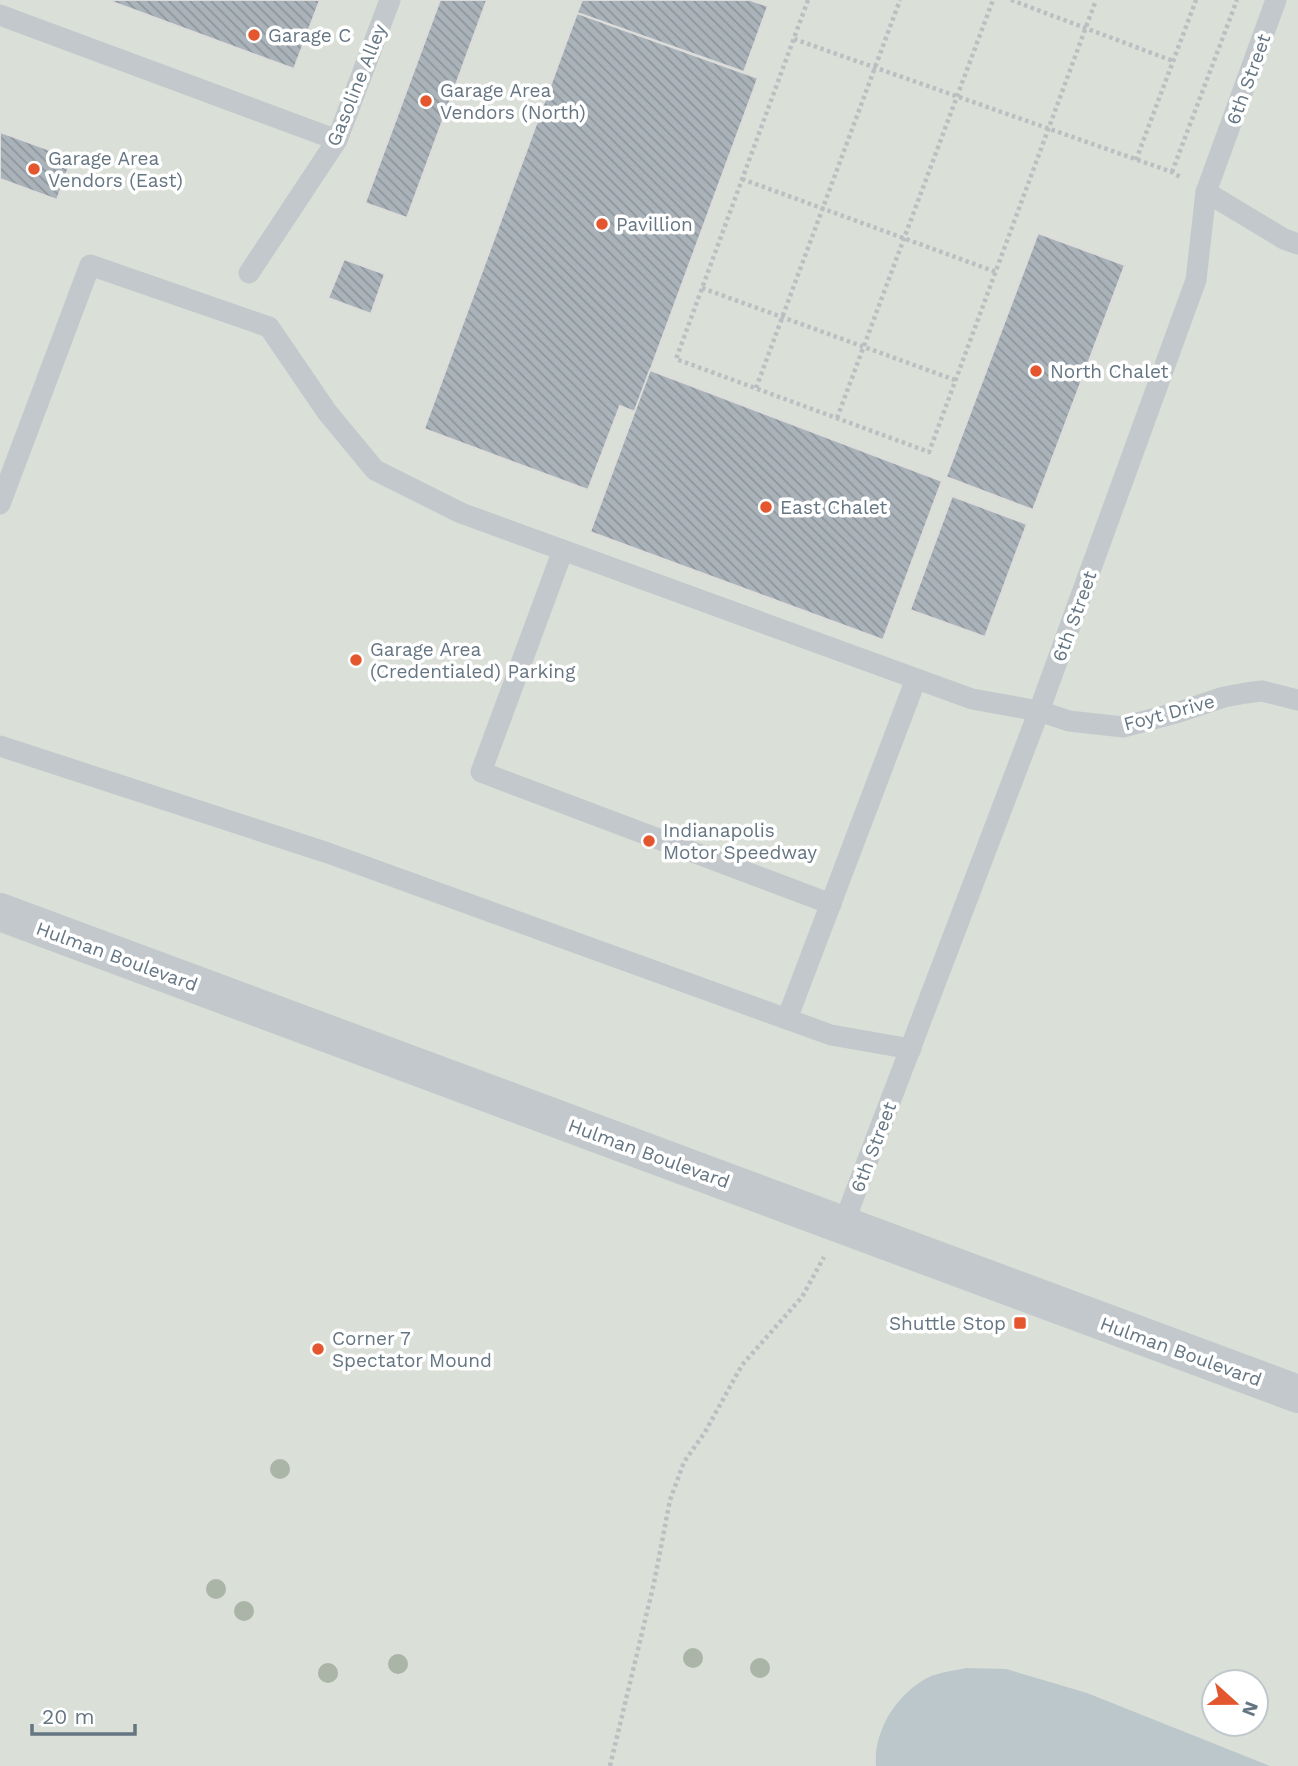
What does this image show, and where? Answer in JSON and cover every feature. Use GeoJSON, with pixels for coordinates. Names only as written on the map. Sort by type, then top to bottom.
{"type":"FeatureCollection","features":[{"type":"Feature","properties":{"kind":"street","name":"Hulman Boulevard"},"geometry":{"type":"LineString","coordinates":[[0,912],[1298,1394]]}},
{"type":"Feature","properties":{"kind":"lane","name":"Gasoline Alley"},"geometry":{"type":"LineString","coordinates":[[249,273],[337,140],[390,0]]}},
{"type":"Feature","properties":{"kind":"lane","name":"6th Street"},"geometry":{"type":"LineString","coordinates":[[843,1225],[1039,711],[1196,280],[1206,192],[1276,0]]}},
{"type":"Feature","properties":{"kind":"lane"},"geometry":{"type":"LineString","coordinates":[[0,15],[337,140]]}},
{"type":"Feature","properties":{"kind":"lane"},"geometry":{"type":"LineString","coordinates":[[1206,192],[1284,239],[1298,244]]}},
{"type":"Feature","properties":{"kind":"lane","name":"Foyt Drive"},"geometry":{"type":"LineString","coordinates":[[0,504],[90,265],[268,327],[327,412],[375,470],[461,513],[916,679],[972,699],[1039,711],[1069,721],[1123,727],[1246,693],[1262,691],[1298,699]]}},
{"type":"Feature","properties":{"kind":"lane"},"geometry":{"type":"LineString","coordinates":[[563,550],[481,772],[831,904]]}},
{"type":"Feature","properties":{"kind":"lane"},"geometry":{"type":"LineString","coordinates":[[787,1019],[916,679]]}},
{"type":"Feature","properties":{"kind":"lane"},"geometry":{"type":"LineString","coordinates":[[0,746],[328,853],[831,1035],[911,1049]]}},
{"type":"Feature","properties":{"kind":"path"},"geometry":{"type":"LineString","coordinates":[[808,0],[676,359],[929,452],[1096,0]]}},
{"type":"Feature","properties":{"kind":"path"},"geometry":{"type":"LineString","coordinates":[[756,388],[900,0]]}},
{"type":"Feature","properties":{"kind":"path"},"geometry":{"type":"LineString","coordinates":[[837,418],[993,0]]}},
{"type":"Feature","properties":{"kind":"path"},"geometry":{"type":"LineString","coordinates":[[1011,0],[1173,61]]}},
{"type":"Feature","properties":{"kind":"path"},"geometry":{"type":"LineString","coordinates":[[1136,160],[1195,0]]}},
{"type":"Feature","properties":{"kind":"path"},"geometry":{"type":"LineString","coordinates":[[1172,172],[1237,0]]}},
{"type":"Feature","properties":{"kind":"path"},"geometry":{"type":"LineString","coordinates":[[794,38],[1172,172],[1206,192]]}},
{"type":"Feature","properties":{"kind":"path"},"geometry":{"type":"LineString","coordinates":[[742,179],[996,272]]}},
{"type":"Feature","properties":{"kind":"path"},"geometry":{"type":"LineString","coordinates":[[702,288],[956,380]]}},
{"type":"Feature","properties":{"kind":"path"},"geometry":{"type":"LineString","coordinates":[[610,1766],[654,1583],[670,1500],[684,1462],[705,1432],[742,1365],[802,1297],[843,1225]]}},
{"type":"Feature","properties":{"kind":"shaded area","name":"Indianapolis Motor Speedway"},"geometry":{"type":"Polygon","coordinates":[[[0,0],[1298,0],[1298,1766],[0,1766],[0,0]]]}},
{"type":"Feature","properties":{"kind":"shaded area"},"geometry":{"type":"Polygon","coordinates":[[[966,1668],[1006,1669],[1087,1693],[1270,1766],[876,1766],[876,1753],[883,1727],[897,1703],[917,1684],[929,1677],[966,1668]]]}},
{"type":"Feature","properties":{"kind":"building","name":"Garage C"},"geometry":{"type":"Polygon","coordinates":[[[107,0],[320,0],[294,69],[107,0]]]}},
{"type":"Feature","properties":{"kind":"building","name":"Garage Area Vendors (North)"},"geometry":{"type":"Polygon","coordinates":[[[440,0],[487,0],[407,218],[365,203],[440,0]]]}},
{"type":"Feature","properties":{"kind":"building"},"geometry":{"type":"Polygon","coordinates":[[[582,0],[750,0],[768,6],[744,72],[577,13],[582,0]]]}},
{"type":"Feature","properties":{"kind":"building","name":"Pavillion"},"geometry":{"type":"Polygon","coordinates":[[[577,13],[758,78],[635,412],[620,406],[588,490],[424,429],[577,13]]]}},
{"type":"Feature","properties":{"kind":"building","name":"Garage Area Vendors (East)"},"geometry":{"type":"Polygon","coordinates":[[[0,132],[72,158],[57,200],[0,179],[0,132]]]}},
{"type":"Feature","properties":{"kind":"building","name":"North Chalet"},"geometry":{"type":"Polygon","coordinates":[[[1038,233],[1125,265],[1033,510],[946,477],[1038,233]]]}},
{"type":"Feature","properties":{"kind":"building"},"geometry":{"type":"Polygon","coordinates":[[[344,259],[385,274],[371,314],[328,298],[344,259]]]}},
{"type":"Feature","properties":{"kind":"building","name":"East Chalet"},"geometry":{"type":"Polygon","coordinates":[[[650,370],[942,481],[883,640],[590,532],[650,370]]]}},
{"type":"Feature","properties":{"kind":"building"},"geometry":{"type":"Polygon","coordinates":[[[952,496],[1027,524],[985,637],[910,610],[952,496]]]}},
{"type":"Feature","properties":{"kind":"place","name":"Garage C"},"geometry":{"type":"Point","coordinates":[254,35]}},
{"type":"Feature","properties":{"kind":"place","name":"Garage Area Vendors (North)"},"geometry":{"type":"Point","coordinates":[426,101]}},
{"type":"Feature","properties":{"kind":"place","name":"Garage Area Vendors (East)"},"geometry":{"type":"Point","coordinates":[34,169]}},
{"type":"Feature","properties":{"kind":"place","name":"Pavillion"},"geometry":{"type":"Point","coordinates":[602,224]}},
{"type":"Feature","properties":{"kind":"place","name":"North Chalet"},"geometry":{"type":"Point","coordinates":[1036,371]}},
{"type":"Feature","properties":{"kind":"place","name":"East Chalet"},"geometry":{"type":"Point","coordinates":[766,507]}},
{"type":"Feature","properties":{"kind":"place","name":"Garage Area (Credentialed) Parking"},"geometry":{"type":"Point","coordinates":[356,660]}},
{"type":"Feature","properties":{"kind":"place","name":"Indianapolis Motor Speedway"},"geometry":{"type":"Point","coordinates":[649,841]}},
{"type":"Feature","properties":{"kind":"place","name":"Shuttle Stop"},"geometry":{"type":"Point","coordinates":[1020,1323]}},
{"type":"Feature","properties":{"kind":"place","name":"Corner 7 Spectator Mound"},"geometry":{"type":"Point","coordinates":[318,1349]}}]}
